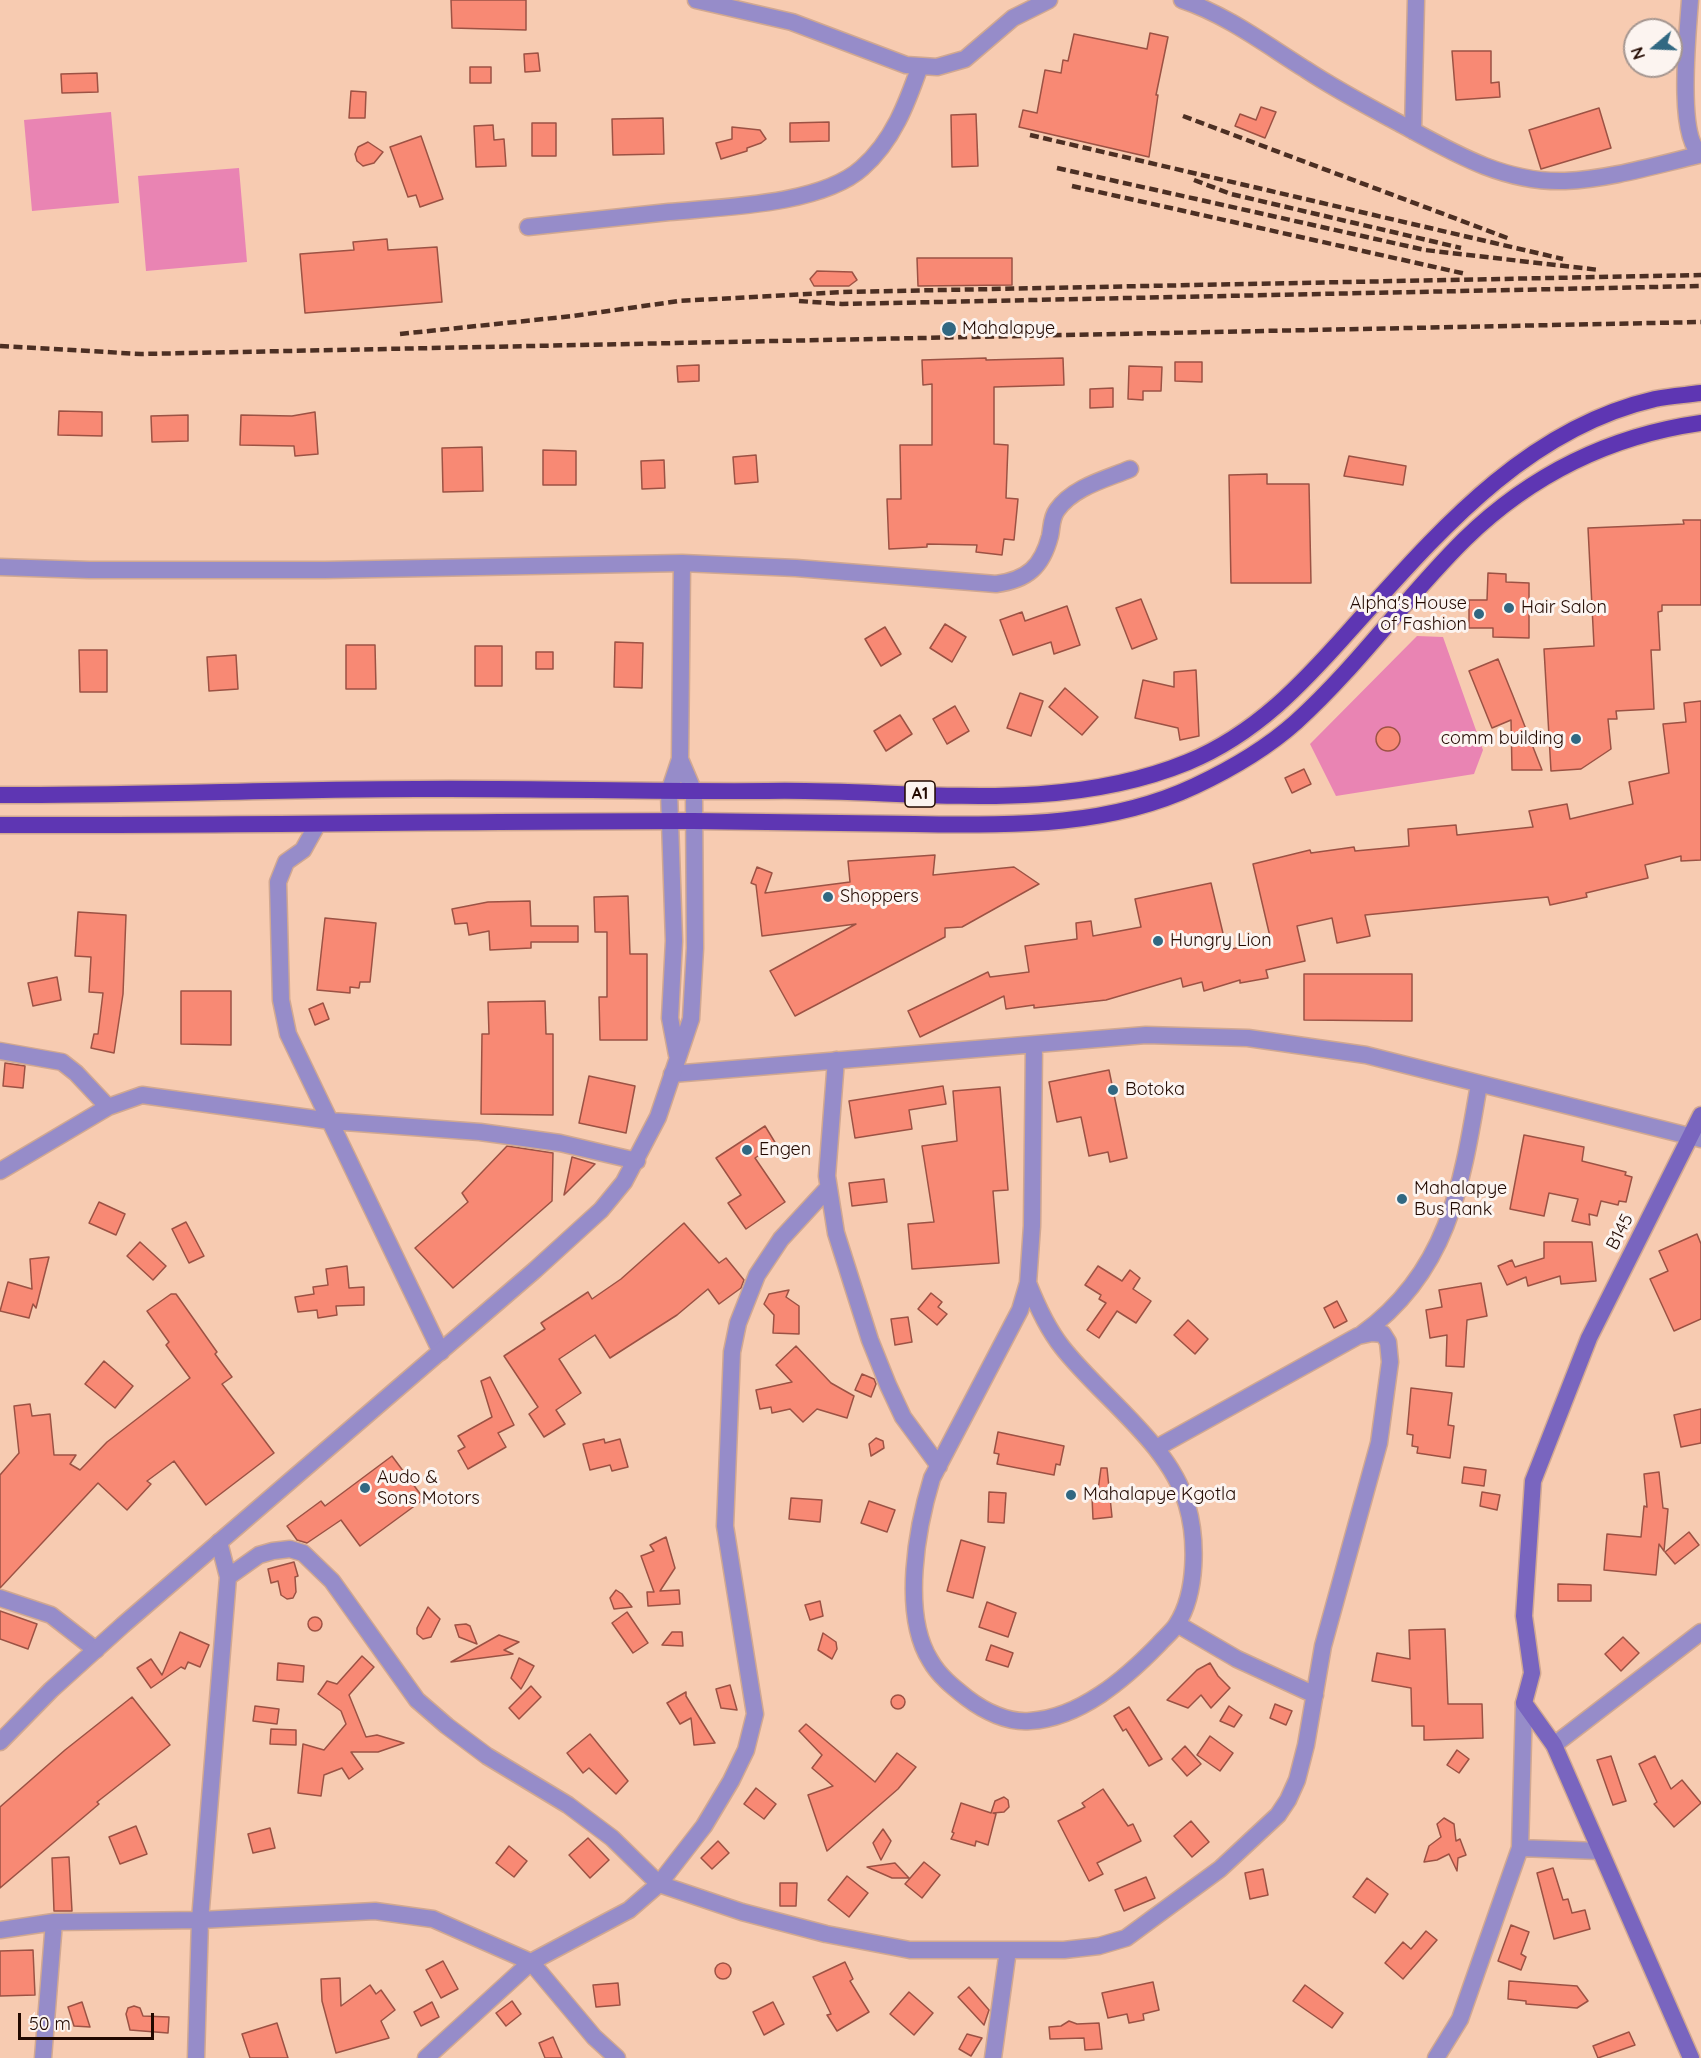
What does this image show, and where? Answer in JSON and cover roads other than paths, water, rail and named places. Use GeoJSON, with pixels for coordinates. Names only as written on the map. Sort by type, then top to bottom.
{"type":"FeatureCollection","features":[{"type":"Feature","properties":{"kind":"highway","name":"A1"},"geometry":{"type":"LineString","coordinates":[[0,795],[415,789],[784,791],[1027,797],[1084,791],[1127,782],[1184,764],[1223,747],[1279,706],[1453,517],[1509,471],[1568,432],[1606,416],[1654,399],[1701,393]]}},
{"type":"Feature","properties":{"kind":"highway","name":"A1"},"geometry":{"type":"LineString","coordinates":[[0,825],[696,822],[1027,825],[1094,818],[1144,806],[1194,787],[1233,765],[1293,725],[1334,685],[1422,584],[1469,536],[1524,491],[1577,458],[1617,441],[1660,429],[1701,423]]}},
{"type":"Feature","properties":{"kind":"main road","name":"B145"},"geometry":{"type":"LineString","coordinates":[[1524,1703],[1532,1673],[1524,1616],[1533,1481],[1589,1338],[1695,1138],[1701,1115]]}},
{"type":"Feature","properties":{"kind":"main road"},"geometry":{"type":"LineString","coordinates":[[1524,1703],[1554,1745],[1599,1851],[1663,1989],[1691,2058]]}},
{"type":"Feature","properties":{"kind":"street"},"geometry":{"type":"LineString","coordinates":[[696,0],[792,22],[906,65],[920,66],[937,66],[965,59],[1013,18],[1049,0]]}},
{"type":"Feature","properties":{"kind":"street"},"geometry":{"type":"LineString","coordinates":[[1182,0],[1227,20],[1331,86],[1468,161],[1495,170],[1544,180],[1566,181],[1604,176],[1700,155],[1686,117],[1685,88],[1690,0]]}},
{"type":"Feature","properties":{"kind":"street"},"geometry":{"type":"LineString","coordinates":[[1413,131],[1416,0]]}},
{"type":"Feature","properties":{"kind":"street"},"geometry":{"type":"LineString","coordinates":[[528,227],[758,203],[804,195],[842,181],[862,169],[881,148],[905,109],[920,66]]}},
{"type":"Feature","properties":{"kind":"street"},"geometry":{"type":"LineString","coordinates":[[0,567],[88,570],[325,570],[682,563],[796,568],[996,584],[1027,576],[1042,561],[1052,518],[1067,499],[1130,469]]}},
{"type":"Feature","properties":{"kind":"street"},"geometry":{"type":"LineString","coordinates":[[677,1056],[670,1018],[674,941],[669,792],[681,759],[682,563]]}},
{"type":"Feature","properties":{"kind":"street"},"geometry":{"type":"LineString","coordinates":[[0,1742],[51,1690],[96,1650],[441,1352],[601,1209],[624,1182],[658,1117],[691,1019],[694,991],[696,822],[694,792],[681,759]]}},
{"type":"Feature","properties":{"kind":"street"},"geometry":{"type":"LineString","coordinates":[[317,825],[303,850],[286,862],[278,882],[281,1000],[288,1034],[441,1352]]}},
{"type":"Feature","properties":{"kind":"street"},"geometry":{"type":"LineString","coordinates":[[672,1074],[1146,1035],[1248,1038],[1366,1055],[1695,1138]]}},
{"type":"Feature","properties":{"kind":"street"},"geometry":{"type":"LineString","coordinates":[[1028,1283],[1040,1313],[1061,1347],[1158,1448],[1187,1503],[1194,1543],[1190,1588],[1177,1624],[1135,1669],[1098,1696],[1061,1715],[1028,1722],[999,1717],[971,1702],[946,1681],[929,1659],[919,1633],[915,1562],[924,1506],[939,1466],[1020,1310],[1028,1283],[1032,1226],[1034,1046]]}},
{"type":"Feature","properties":{"kind":"street"},"geometry":{"type":"LineString","coordinates":[[0,1051],[41,1056],[62,1062],[76,1072],[108,1107]]}},
{"type":"Feature","properties":{"kind":"street"},"geometry":{"type":"LineString","coordinates":[[836,1060],[828,1188],[836,1233],[870,1340],[903,1417],[939,1466]]}},
{"type":"Feature","properties":{"kind":"street"},"geometry":{"type":"LineString","coordinates":[[1158,1448],[1358,1336],[1388,1315],[1402,1300],[1418,1280],[1443,1235],[1462,1171],[1479,1084]]}},
{"type":"Feature","properties":{"kind":"street"},"geometry":{"type":"LineString","coordinates":[[0,1171],[108,1107],[142,1095],[163,1096],[331,1121],[480,1132],[560,1143],[637,1161]]}},
{"type":"Feature","properties":{"kind":"street"},"geometry":{"type":"LineString","coordinates":[[426,2058],[531,1962],[629,1910],[659,1884],[704,1826],[731,1781],[746,1750],[755,1714],[725,1526],[729,1380],[738,1323],[757,1275],[807,1208],[828,1188]]}},
{"type":"Feature","properties":{"kind":"street"},"geometry":{"type":"LineString","coordinates":[[228,1577],[259,1555],[290,1549],[303,1553],[332,1581],[417,1700],[487,1756],[568,1805],[612,1838],[659,1884],[742,1912],[826,1934],[909,1950],[1064,1950],[1099,1946],[1126,1938],[1221,1869],[1278,1815],[1288,1800],[1301,1763],[1323,1646],[1379,1443],[1387,1386],[1388,1342],[1383,1334],[1372,1333],[1358,1336]]}},
{"type":"Feature","properties":{"kind":"street"},"geometry":{"type":"LineString","coordinates":[[196,2058],[200,1920],[228,1577],[219,1542]]}},
{"type":"Feature","properties":{"kind":"street"},"geometry":{"type":"LineString","coordinates":[[0,1598],[51,1615],[96,1650]]}},
{"type":"Feature","properties":{"kind":"street"},"geometry":{"type":"LineString","coordinates":[[1177,1624],[1237,1659],[1315,1695]]}},
{"type":"Feature","properties":{"kind":"street"},"geometry":{"type":"LineString","coordinates":[[1554,1745],[1701,1632]]}},
{"type":"Feature","properties":{"kind":"street"},"geometry":{"type":"LineString","coordinates":[[1436,2058],[1460,2019],[1520,1848],[1524,1703]]}},
{"type":"Feature","properties":{"kind":"street"},"geometry":{"type":"LineString","coordinates":[[1520,1848],[1599,1851]]}},
{"type":"Feature","properties":{"kind":"street"},"geometry":{"type":"LineString","coordinates":[[0,1930],[54,1922],[200,1920],[375,1911],[413,1915],[453,1926],[531,1962],[594,2037],[617,2058]]}},
{"type":"Feature","properties":{"kind":"street"},"geometry":{"type":"LineString","coordinates":[[43,2058],[54,1922]]}},
{"type":"Feature","properties":{"kind":"street"},"geometry":{"type":"LineString","coordinates":[[993,2058],[1008,1950]]}},
{"type":"Feature","properties":{"kind":"railway"},"geometry":{"type":"LineString","coordinates":[[1183,116],[1510,239]]}},
{"type":"Feature","properties":{"kind":"railway"},"geometry":{"type":"LineString","coordinates":[[1030,135],[1563,259]]}},
{"type":"Feature","properties":{"kind":"railway"},"geometry":{"type":"LineString","coordinates":[[1057,168],[1425,250],[1599,270]]}},
{"type":"Feature","properties":{"kind":"railway"},"geometry":{"type":"LineString","coordinates":[[1194,180],[1231,194],[1461,248]]}},
{"type":"Feature","properties":{"kind":"railway"},"geometry":{"type":"LineString","coordinates":[[1072,186],[1466,274]]}},
{"type":"Feature","properties":{"kind":"railway"},"geometry":{"type":"LineString","coordinates":[[400,334],[573,316],[679,301],[842,292],[1701,275]]}},
{"type":"Feature","properties":{"kind":"railway"},"geometry":{"type":"LineString","coordinates":[[799,301],[842,304],[1701,286]]}},
{"type":"Feature","properties":{"kind":"railway"},"geometry":{"type":"LineString","coordinates":[[0,346],[141,354],[1701,322]]}},
{"type":"Feature","properties":{"kind":"place","name":"Mahalapye"},"geometry":{"type":"Point","coordinates":[949,329]}},
{"type":"Feature","properties":{"kind":"place","name":"Hair Salon"},"geometry":{"type":"Point","coordinates":[1509,608]}},
{"type":"Feature","properties":{"kind":"place","name":"Alpha's House of Fashion"},"geometry":{"type":"Point","coordinates":[1479,614]}},
{"type":"Feature","properties":{"kind":"place","name":"comm building"},"geometry":{"type":"Point","coordinates":[1576,739]}},
{"type":"Feature","properties":{"kind":"place","name":"Shoppers"},"geometry":{"type":"Point","coordinates":[828,897]}},
{"type":"Feature","properties":{"kind":"place","name":"Hungry Lion"},"geometry":{"type":"Point","coordinates":[1158,941]}},
{"type":"Feature","properties":{"kind":"place","name":"Botoka"},"geometry":{"type":"Point","coordinates":[1113,1090]}},
{"type":"Feature","properties":{"kind":"place","name":"Engen"},"geometry":{"type":"Point","coordinates":[747,1150]}},
{"type":"Feature","properties":{"kind":"place","name":"Mahalapye Bus Rank"},"geometry":{"type":"Point","coordinates":[1402,1199]}},
{"type":"Feature","properties":{"kind":"place","name":"Audo & Sons Motors"},"geometry":{"type":"Point","coordinates":[365,1488]}},
{"type":"Feature","properties":{"kind":"place","name":"Mahalapye Kgotla"},"geometry":{"type":"Point","coordinates":[1071,1495]}}]}
